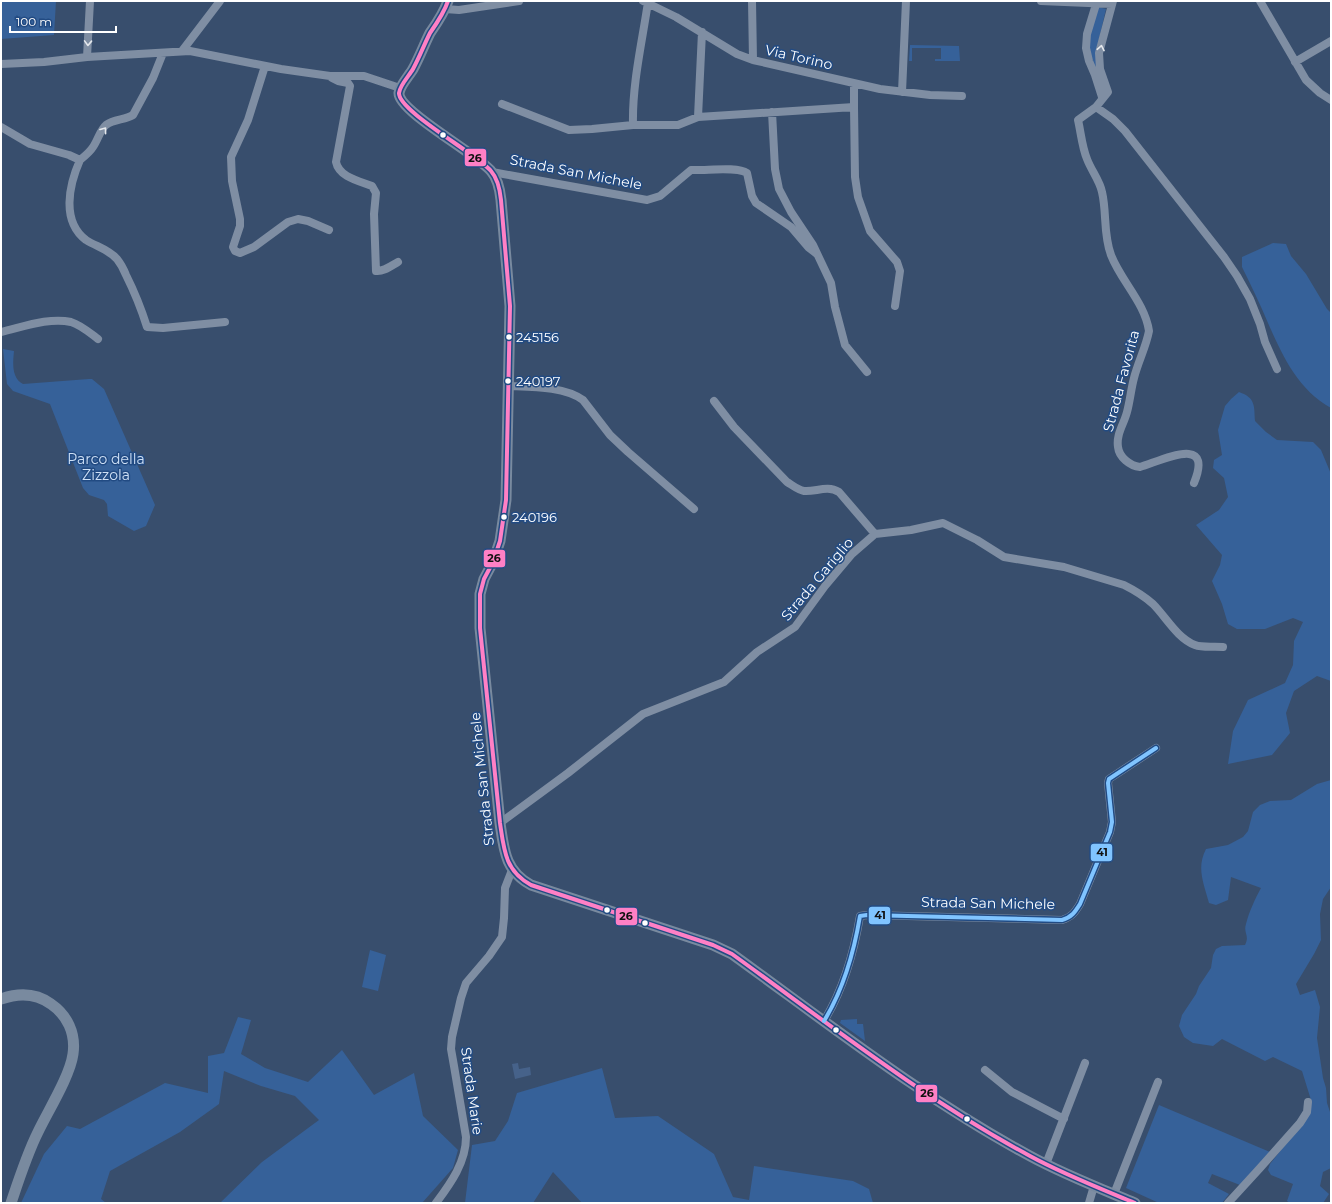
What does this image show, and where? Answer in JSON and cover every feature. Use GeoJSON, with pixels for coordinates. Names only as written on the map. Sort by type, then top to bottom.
{"type":"FeatureCollection","features":[{"type":"Feature","properties":{"kind":"street"},"geometry":{"type":"LineString","coordinates":[[87,57],[90,1]]}},
{"type":"Feature","properties":{"kind":"street"},"geometry":{"type":"LineString","coordinates":[[182,51],[220,1]]}},
{"type":"Feature","properties":{"kind":"street"},"geometry":{"type":"LineString","coordinates":[[1,64],[182,51],[330,76],[364,76],[400,88],[413,70],[446,5],[459,10],[519,1]]}},
{"type":"Feature","properties":{"kind":"street"},"geometry":{"type":"LineString","coordinates":[[752,1],[753,60]]}},
{"type":"Feature","properties":{"kind":"street"},"geometry":{"type":"LineString","coordinates":[[902,92],[906,1]]}},
{"type":"Feature","properties":{"kind":"street"},"geometry":{"type":"LineString","coordinates":[[1041,1],[1112,3]]}},
{"type":"Feature","properties":{"kind":"street"},"geometry":{"type":"LineString","coordinates":[[1260,1],[1306,80],[1314,88],[1331,100]]}},
{"type":"Feature","properties":{"kind":"street"},"geometry":{"type":"LineString","coordinates":[[633,125],[634,86],[646,2]]}},
{"type":"Feature","properties":{"kind":"street","name":"Via Torino"},"geometry":{"type":"LineString","coordinates":[[646,2],[702,32],[737,54],[753,60],[854,84],[902,92],[962,96]]}},
{"type":"Feature","properties":{"kind":"street"},"geometry":{"type":"LineString","coordinates":[[1097,2],[1087,34],[1086,48],[1102,97]]}},
{"type":"Feature","properties":{"kind":"street","name":"Strada Favorita"},"geometry":{"type":"LineString","coordinates":[[1112,3],[1099,53],[1100,69],[1108,92],[1102,97],[1096,107],[1078,120],[1086,158],[1102,190],[1105,204],[1106,235],[1110,252],[1115,265],[1122,274],[1140,307],[1149,331],[1134,378],[1126,414],[1119,433],[1118,449],[1128,462],[1140,467],[1182,454],[1189,453],[1194,455],[1200,466],[1194,483]]}},
{"type":"Feature","properties":{"kind":"street"},"geometry":{"type":"LineString","coordinates":[[698,117],[702,32]]}},
{"type":"Feature","properties":{"kind":"street"},"geometry":{"type":"LineString","coordinates":[[1295,62],[1331,41]]}},
{"type":"Feature","properties":{"kind":"street"},"geometry":{"type":"LineString","coordinates":[[163,53],[153,78],[133,115],[127,119],[111,122],[106,125],[92,149],[80,160],[69,196],[69,205],[74,225],[80,235],[88,241],[103,248],[119,261],[137,298],[147,327],[163,328],[225,322]]}},
{"type":"Feature","properties":{"kind":"street"},"geometry":{"type":"LineString","coordinates":[[265,66],[248,120],[235,145],[231,157],[232,181],[240,219],[240,226],[233,247],[235,252],[240,253],[254,247],[288,222],[298,219],[308,221],[329,230]]}},
{"type":"Feature","properties":{"kind":"street"},"geometry":{"type":"LineString","coordinates":[[330,76],[335,80],[348,83],[350,86],[336,162],[337,168],[343,174],[372,186],[375,189],[374,214],[376,271],[378,272],[398,262]]}},
{"type":"Feature","properties":{"kind":"street"},"geometry":{"type":"LineString","coordinates":[[854,84],[855,177],[858,197],[870,231],[897,262],[900,271],[895,306]]}},
{"type":"Feature","properties":{"kind":"street","name":"Strada San Michele"},"geometry":{"type":"LineString","coordinates":[[400,88],[400,97],[403,103],[413,113],[464,149],[492,172],[498,184],[500,195],[509,296],[510,333],[507,386],[507,470],[502,532],[498,550],[481,587],[480,628],[500,823],[508,863],[512,870],[522,881],[531,886],[725,950],[870,1055],[924,1092],[1000,1139],[1046,1164],[1135,1203]]}},
{"type":"Feature","properties":{"kind":"street"},"geometry":{"type":"LineString","coordinates":[[502,104],[569,130],[633,125],[678,125],[698,117],[854,107]]}},
{"type":"Feature","properties":{"kind":"street"},"geometry":{"type":"LineString","coordinates":[[1096,107],[1113,119],[1125,131],[1220,251],[1237,276],[1258,318],[1265,342],[1277,368]]}},
{"type":"Feature","properties":{"kind":"street"},"geometry":{"type":"LineString","coordinates":[[772,112],[774,169],[779,190],[817,254],[831,283],[835,307],[845,345],[866,372]]}},
{"type":"Feature","properties":{"kind":"street"},"geometry":{"type":"LineString","coordinates":[[1,127],[30,144],[80,160]]}},
{"type":"Feature","properties":{"kind":"street","name":"Strada San Michele"},"geometry":{"type":"LineString","coordinates":[[492,172],[648,200],[660,196],[691,170],[743,170],[747,173],[752,196],[756,203],[791,227],[808,247],[817,254]]}},
{"type":"Feature","properties":{"kind":"street"},"geometry":{"type":"LineString","coordinates":[[1,332],[56,320],[73,323],[87,330],[98,339]]}},
{"type":"Feature","properties":{"kind":"street"},"geometry":{"type":"LineString","coordinates":[[507,386],[543,388],[566,392],[578,396],[583,400],[614,439],[694,510]]}},
{"type":"Feature","properties":{"kind":"street"},"geometry":{"type":"LineString","coordinates":[[714,401],[734,427],[787,482],[798,489],[805,491],[832,489],[839,492],[875,534],[911,530],[942,523],[977,540],[1004,557],[1064,567],[1124,585],[1152,604],[1189,642],[1199,646],[1223,647]]}},
{"type":"Feature","properties":{"kind":"street","name":"Strada Gariglio"},"geometry":{"type":"LineString","coordinates":[[500,823],[568,773],[643,714],[724,682],[758,652],[795,627],[825,586],[852,554],[875,534]]}},
{"type":"Feature","properties":{"kind":"street","name":"Strada San Michele"},"geometry":{"type":"LineString","coordinates":[[824,1021],[831,1009],[849,964],[856,942],[860,916],[1062,920],[1069,918],[1074,914],[1080,904],[1110,832],[1112,822],[1108,783],[1109,779],[1156,748]]}},
{"type":"Feature","properties":{"kind":"street","name":"Strada Marie"},"geometry":{"type":"LineString","coordinates":[[436,1203],[460,1167],[465,1154],[466,1146],[466,1137],[451,1048],[454,1027],[466,983],[489,956],[502,937],[505,888],[512,870]]}},
{"type":"Feature","properties":{"kind":"street"},"geometry":{"type":"LineString","coordinates":[[1,999],[17,995],[28,995],[49,1002],[63,1014],[68,1021],[74,1044],[73,1054],[66,1075],[32,1145],[11,1203]]}},
{"type":"Feature","properties":{"kind":"street"},"geometry":{"type":"LineString","coordinates":[[1046,1164],[1085,1063]]}},
{"type":"Feature","properties":{"kind":"street"},"geometry":{"type":"LineString","coordinates":[[985,1070],[1012,1092],[1064,1119]]}},
{"type":"Feature","properties":{"kind":"street"},"geometry":{"type":"LineString","coordinates":[[1114,1194],[1158,1082]]}},
{"type":"Feature","properties":{"kind":"street"},"geometry":{"type":"LineString","coordinates":[[1228,1203],[1300,1123],[1307,1112],[1308,1102]]}},
{"type":"Feature","properties":{"kind":"street"},"geometry":{"type":"LineString","coordinates":[[1089,1203],[1094,1186]]}},
{"type":"Feature","properties":{"kind":"green space"},"geometry":{"type":"Polygon","coordinates":[[[1,1],[56,1],[54,35],[1,39],[1,1]]]}},
{"type":"Feature","properties":{"kind":"green space"},"geometry":{"type":"Polygon","coordinates":[[[1098,7],[1106,9],[1096,52],[1098,73],[1091,54],[1090,40],[1098,7]]]}},
{"type":"Feature","properties":{"kind":"green space"},"geometry":{"type":"Polygon","coordinates":[[[910,45],[959,46],[960,61],[935,61],[935,59],[941,59],[941,48],[912,48],[912,61],[909,61],[910,45]]]}},
{"type":"Feature","properties":{"kind":"green space"},"geometry":{"type":"Polygon","coordinates":[[[1273,243],[1286,244],[1291,256],[1306,274],[1327,309],[1331,313],[1331,408],[1309,392],[1292,371],[1279,347],[1242,267],[1242,257],[1273,243]]]}},
{"type":"Feature","properties":{"kind":"green space","name":"Parco della Zizzola"},"geometry":{"type":"Polygon","coordinates":[[[3,349],[14,351],[13,365],[16,378],[23,384],[92,379],[104,389],[155,505],[146,526],[134,531],[108,516],[107,504],[104,500],[89,495],[83,488],[50,404],[13,391],[7,384],[3,349]]]}},
{"type":"Feature","properties":{"kind":"green space"},"geometry":{"type":"Polygon","coordinates":[[[1239,392],[1249,397],[1253,403],[1255,421],[1277,440],[1313,442],[1321,450],[1331,474],[1331,681],[1317,676],[1294,691],[1286,713],[1290,733],[1272,755],[1228,764],[1233,731],[1248,700],[1285,683],[1293,665],[1294,641],[1303,622],[1293,618],[1265,629],[1237,629],[1228,624],[1222,604],[1212,581],[1220,565],[1222,555],[1196,525],[1219,510],[1228,497],[1224,478],[1213,468],[1214,460],[1222,455],[1218,430],[1225,406],[1239,392]]]}},
{"type":"Feature","properties":{"kind":"green space"},"geometry":{"type":"Polygon","coordinates":[[[1331,780],[1331,887],[1323,899],[1320,914],[1321,940],[1296,984],[1300,995],[1315,990],[1320,1007],[1317,1038],[1326,1088],[1327,1103],[1331,1115],[1331,1168],[1323,1172],[1320,1186],[1329,1194],[1323,1203],[1290,1203],[1287,1201],[1293,1184],[1271,1175],[1268,1170],[1270,1164],[1306,1118],[1311,1100],[1302,1071],[1273,1057],[1265,1061],[1222,1039],[1213,1046],[1193,1043],[1184,1037],[1179,1026],[1182,1015],[1211,968],[1213,955],[1216,949],[1222,946],[1245,945],[1247,939],[1245,927],[1247,919],[1261,888],[1231,877],[1228,900],[1216,905],[1209,903],[1203,883],[1201,869],[1203,856],[1206,849],[1228,845],[1243,837],[1248,831],[1253,812],[1260,805],[1270,801],[1291,800],[1317,784],[1331,780]]]}},
{"type":"Feature","properties":{"kind":"green space"},"geometry":{"type":"Polygon","coordinates":[[[370,950],[386,955],[378,991],[362,987],[370,950]]]}},
{"type":"Feature","properties":{"kind":"green space"},"geometry":{"type":"Polygon","coordinates":[[[238,1017],[251,1020],[241,1054],[265,1068],[308,1082],[342,1050],[374,1095],[414,1073],[423,1116],[458,1150],[453,1168],[422,1203],[220,1203],[262,1162],[319,1120],[295,1096],[261,1086],[224,1071],[219,1104],[180,1132],[110,1171],[101,1199],[106,1203],[21,1203],[44,1154],[67,1126],[80,1129],[165,1083],[208,1093],[208,1056],[224,1053],[238,1017]]]}},
{"type":"Feature","properties":{"kind":"green space"},"geometry":{"type":"Polygon","coordinates":[[[857,1019],[857,1024],[863,1024],[865,1041],[840,1023],[841,1020],[857,1019]]]}},
{"type":"Feature","properties":{"kind":"green space"},"geometry":{"type":"Polygon","coordinates":[[[602,1068],[615,1118],[658,1116],[714,1154],[733,1197],[749,1200],[754,1166],[853,1181],[869,1189],[873,1203],[582,1203],[553,1172],[533,1203],[465,1203],[472,1145],[495,1141],[508,1121],[517,1093],[602,1068]]]}},
{"type":"Feature","properties":{"kind":"green space"},"geometry":{"type":"Polygon","coordinates":[[[1159,1105],[1270,1152],[1240,1185],[1212,1174],[1208,1183],[1229,1194],[1222,1203],[1159,1203],[1126,1188],[1159,1105]]]}},
{"type":"Feature","properties":{"kind":"shaded area"},"geometry":{"type":"Polygon","coordinates":[[[518,1063],[519,1069],[530,1067],[531,1075],[515,1079],[512,1064],[518,1063]]]}},
{"type":"Feature","properties":{"kind":"transit line","name":"26"},"geometry":{"type":"LineString","coordinates":[[448,1],[399,93],[402,101],[411,110],[471,154],[491,171],[497,181],[501,196],[510,306],[506,500],[500,541],[493,562],[484,579],[480,594],[480,628],[500,823],[507,859],[511,866],[522,879],[531,885],[713,945],[732,954],[841,1034],[952,1110],[1043,1163],[1081,1181],[1135,1203]]}},
{"type":"Feature","properties":{"kind":"transit line","name":"41"},"geometry":{"type":"LineString","coordinates":[[824,1021],[837,997],[847,970],[855,943],[860,916],[1062,920],[1071,916],[1080,904],[1110,832],[1112,822],[1108,783],[1109,779],[1156,748]]}},
{"type":"Feature","properties":{"kind":"place","name":"245156"},"geometry":{"type":"Point","coordinates":[509,337]}},
{"type":"Feature","properties":{"kind":"place","name":"240197"},"geometry":{"type":"Point","coordinates":[508,381]}},
{"type":"Feature","properties":{"kind":"place","name":"240196"},"geometry":{"type":"Point","coordinates":[504,517]}}]}
